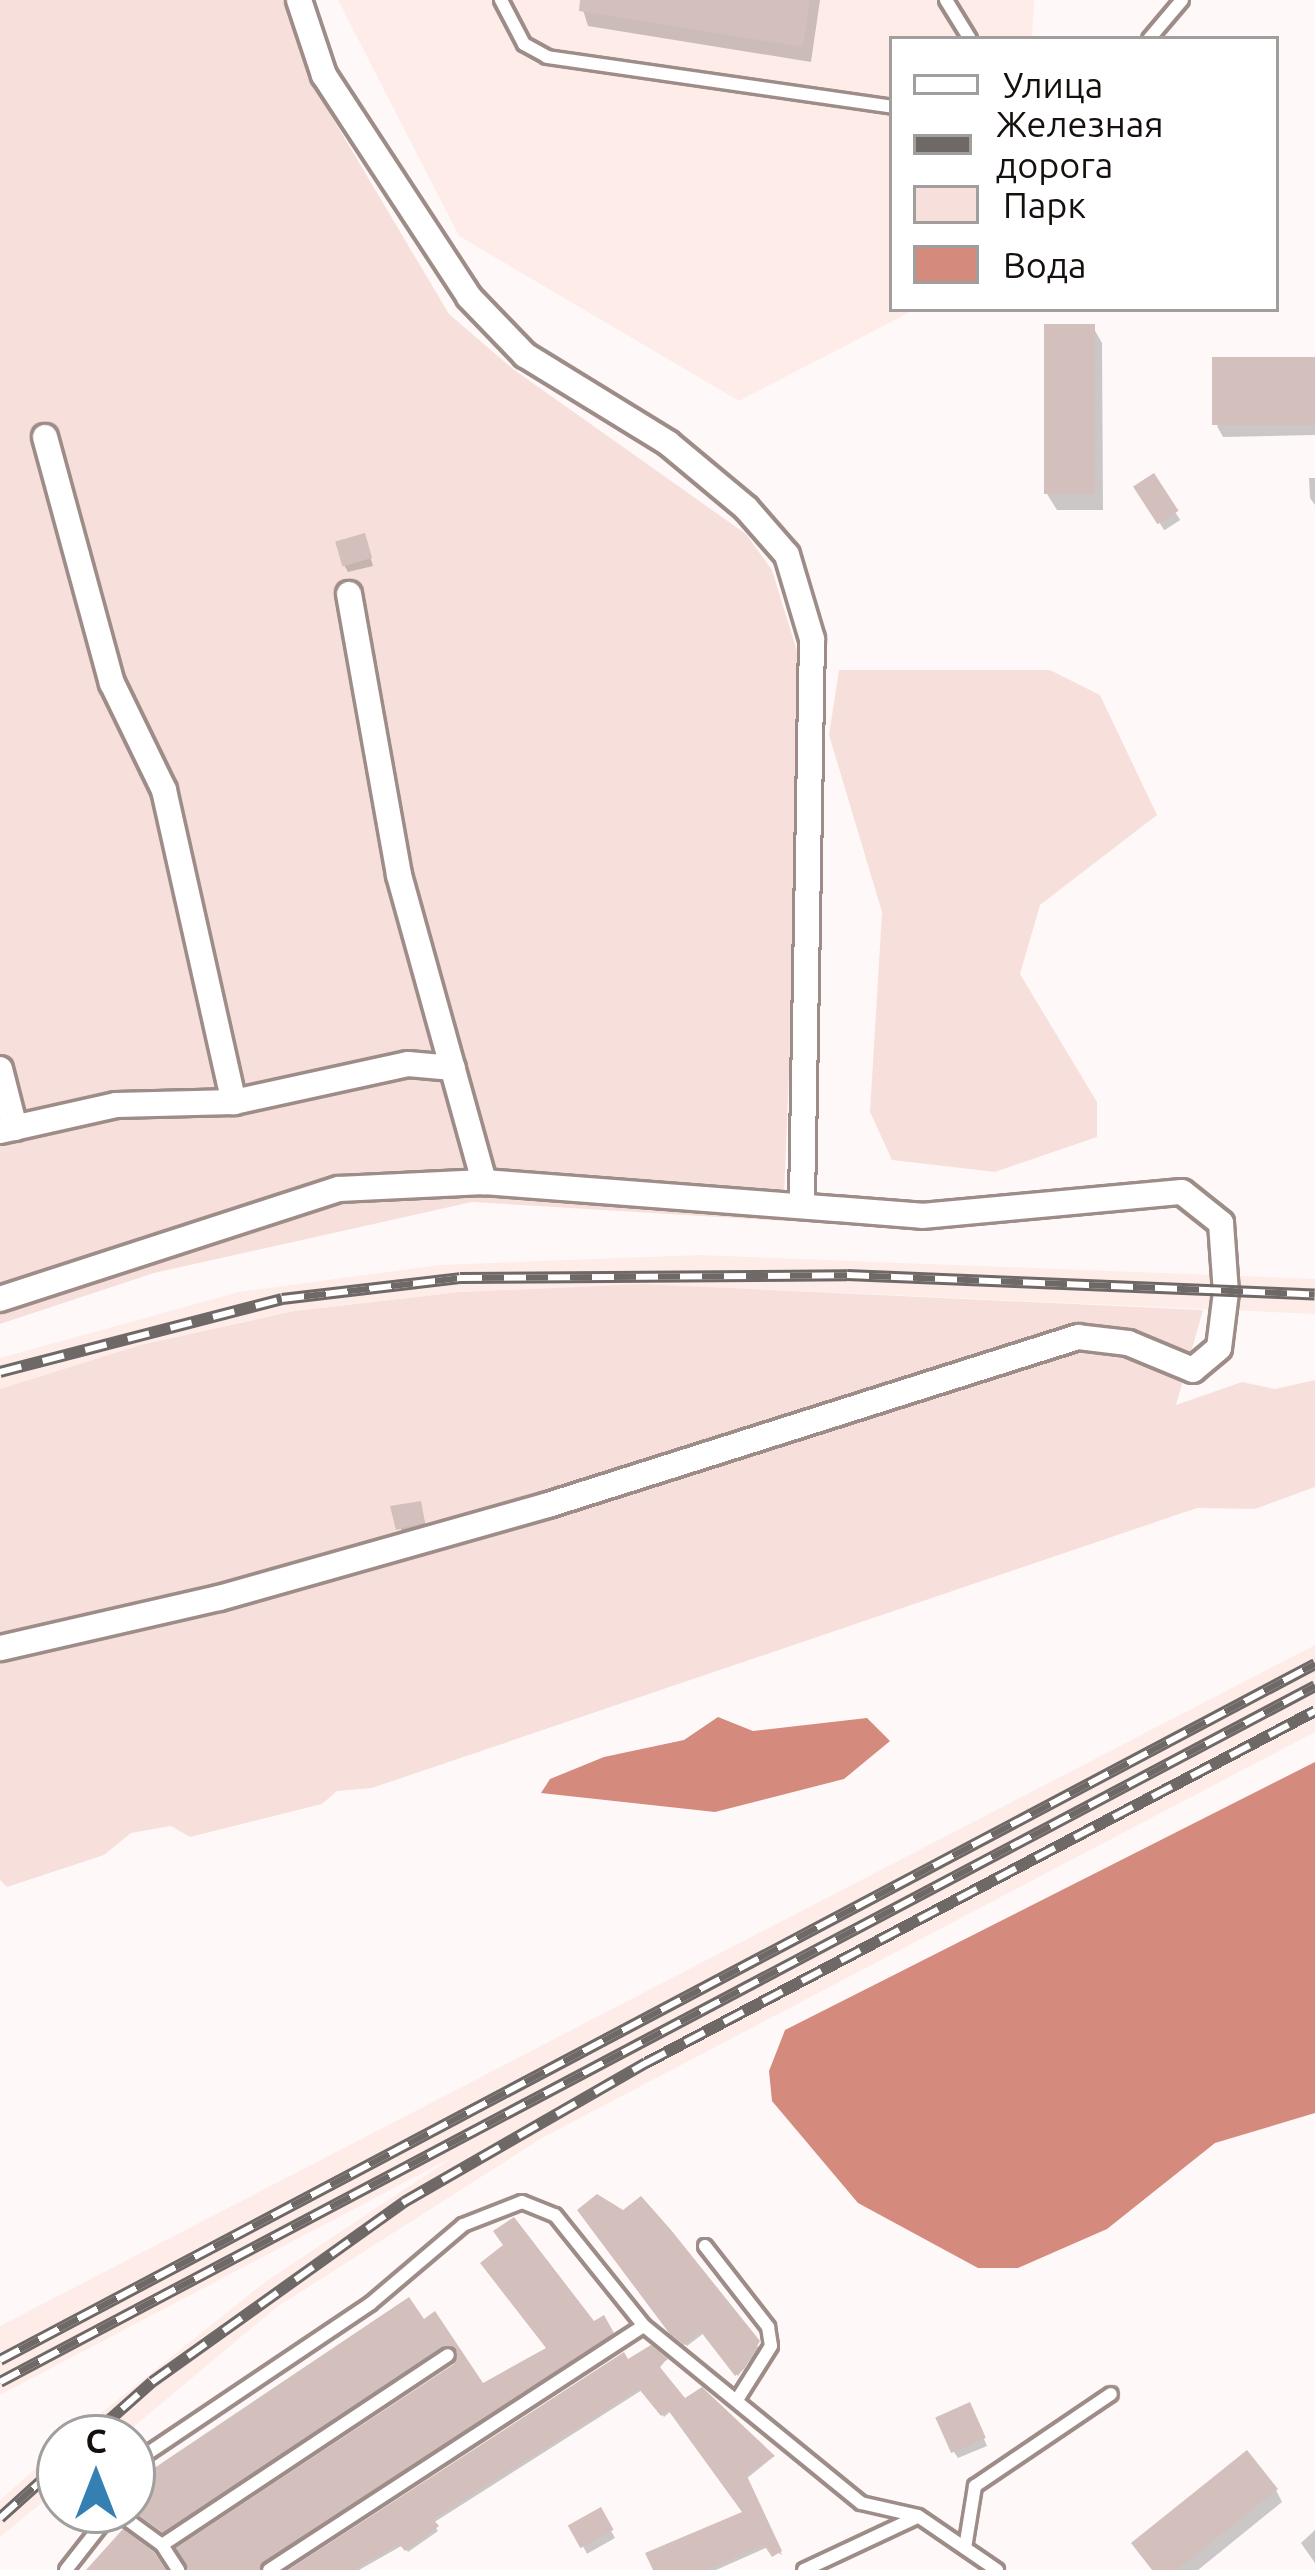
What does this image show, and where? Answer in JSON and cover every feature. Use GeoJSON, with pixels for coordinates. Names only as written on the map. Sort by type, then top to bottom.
{"type":"FeatureCollection","features":[{"type":"Feature","properties":{"kind":"street"},"geometry":{"type":"LineString","coordinates":[[299,0],[324,75],[469,297],[525,355],[668,443],[746,508],[787,554],[812,639],[802,1203]]}},
{"type":"Feature","properties":{"kind":"street"},"geometry":{"type":"LineString","coordinates":[[45,437],[112,683],[164,790],[234,1102]]}},
{"type":"Feature","properties":{"kind":"street"},"geometry":{"type":"LineString","coordinates":[[349,594],[399,875],[484,1182]]}},
{"type":"Feature","properties":{"kind":"street"},"geometry":{"type":"LineString","coordinates":[[0,1070],[7,1130],[116,1105],[234,1102],[408,1064],[453,1068]]}},
{"type":"Feature","properties":{"kind":"street"},"geometry":{"type":"LineString","coordinates":[[0,1299],[339,1190],[484,1182],[802,1203],[922,1216],[1182,1192],[1221,1222],[1226,1330],[1208,1362],[1192,1370],[1127,1343],[1078,1337],[548,1505],[219,1598],[0,1648]]}},
{"type":"Feature","properties":{"kind":"lane"},"geometry":{"type":"LineString","coordinates":[[501,0],[524,44],[547,57],[889,107]]}},
{"type":"Feature","properties":{"kind":"lane"},"geometry":{"type":"LineString","coordinates":[[946,0],[968,36]]}},
{"type":"Feature","properties":{"kind":"lane"},"geometry":{"type":"LineString","coordinates":[[1152,36],[1182,0]]}},
{"type":"Feature","properties":{"kind":"lane"},"geometry":{"type":"LineString","coordinates":[[156,2448],[370,2304],[496,2206],[522,2202],[555,2215],[644,2326],[861,2504],[918,2516],[997,2570]]}},
{"type":"Feature","properties":{"kind":"lane"},"geometry":{"type":"LineString","coordinates":[[705,2246],[768,2327],[771,2346],[736,2399]]}},
{"type":"Feature","properties":{"kind":"lane"},"geometry":{"type":"LineString","coordinates":[[269,2570],[644,2326]]}},
{"type":"Feature","properties":{"kind":"lane"},"geometry":{"type":"LineString","coordinates":[[162,2545],[448,2355]]}},
{"type":"Feature","properties":{"kind":"lane"},"geometry":{"type":"LineString","coordinates":[[965,2548],[974,2486],[1111,2394]]}},
{"type":"Feature","properties":{"kind":"lane"},"geometry":{"type":"LineString","coordinates":[[804,2570],[918,2516]]}},
{"type":"Feature","properties":{"kind":"lane"},"geometry":{"type":"LineString","coordinates":[[66,2570],[94,2534]]}},
{"type":"Feature","properties":{"kind":"lane"},"geometry":{"type":"LineString","coordinates":[[147,2534],[162,2545],[178,2570]]}},
{"type":"Feature","properties":{"kind":"shaded area"},"geometry":{"type":"Polygon","coordinates":[[[338,0],[1034,0],[1032,36],[889,36],[889,312],[910,312],[739,401],[459,236],[338,0]]]}},
{"type":"Feature","properties":{"kind":"shaded area"},"geometry":{"type":"Polygon","coordinates":[[[700,1255],[1315,1279],[1315,1314],[643,1284],[460,1292],[293,1311],[140,1345],[0,1389],[0,1358],[239,1292],[439,1265],[700,1255]]]}},
{"type":"Feature","properties":{"kind":"shaded area"},"geometry":{"type":"Polygon","coordinates":[[[1315,1645],[1315,1732],[542,2138],[277,2307],[149,2414],[100,2414],[265,2282],[453,2157],[0,2395],[0,2326],[1315,1645]]]}},
{"type":"Feature","properties":{"kind":"shaded area"},"geometry":{"type":"Polygon","coordinates":[[[36,2468],[36,2508],[0,2537],[0,2500],[36,2468]]]}},
{"type":"Feature","properties":{"kind":"green space"},"geometry":{"type":"Polygon","coordinates":[[[0,0],[283,0],[313,85],[449,314],[513,369],[746,534],[772,570],[797,651],[798,853],[783,1221],[472,1202],[154,1273],[0,1324],[0,0]]]}},
{"type":"Feature","properties":{"kind":"green space"},"geometry":{"type":"Polygon","coordinates":[[[839,670],[1050,670],[1100,695],[1157,815],[1040,905],[1020,974],[1097,1102],[1097,1137],[995,1172],[892,1160],[870,1112],[882,912],[829,735],[839,670]]]}},
{"type":"Feature","properties":{"kind":"green space"},"geometry":{"type":"Polygon","coordinates":[[[643,1284],[1203,1310],[1176,1405],[1242,1382],[1275,1389],[1315,1380],[1315,1487],[1255,1509],[1197,1508],[372,1788],[337,1791],[322,1804],[190,1837],[171,1826],[131,1833],[104,1855],[7,1887],[0,1880],[0,1389],[140,1345],[294,1311],[460,1292],[643,1284]]]}},
{"type":"Feature","properties":{"kind":"water"},"geometry":{"type":"Polygon","coordinates":[[[718,1717],[753,1731],[867,1718],[890,1741],[844,1779],[715,1812],[541,1793],[550,1779],[604,1757],[684,1740],[718,1717]]]}},
{"type":"Feature","properties":{"kind":"water"},"geometry":{"type":"Polygon","coordinates":[[[1315,1762],[1315,2113],[1215,2143],[1107,2229],[1018,2268],[978,2268],[858,2203],[772,2101],[769,2071],[785,2030],[1315,1762]]]}},
{"type":"Feature","properties":{"kind":"building"},"geometry":{"type":"Polygon","coordinates":[[[580,0],[810,0],[803,47],[579,11],[580,0]]]}},
{"type":"Feature","properties":{"kind":"building"},"geometry":{"type":"Polygon","coordinates":[[[1044,324],[1095,324],[1095,494],[1044,494],[1044,324]]]}},
{"type":"Feature","properties":{"kind":"building"},"geometry":{"type":"Polygon","coordinates":[[[1212,357],[1315,357],[1315,425],[1212,425],[1212,357]]]}},
{"type":"Feature","properties":{"kind":"building"},"geometry":{"type":"Polygon","coordinates":[[[1154,473],[1179,511],[1158,524],[1133,487],[1154,473]]]}},
{"type":"Feature","properties":{"kind":"building"},"geometry":{"type":"Polygon","coordinates":[[[365,533],[372,558],[342,567],[335,542],[365,533]]]}},
{"type":"Feature","properties":{"kind":"building"},"geometry":{"type":"Polygon","coordinates":[[[421,1501],[425,1523],[396,1530],[390,1506],[421,1501]]]}},
{"type":"Feature","properties":{"kind":"building"},"geometry":{"type":"Polygon","coordinates":[[[597,2194],[623,2210],[641,2196],[671,2230],[760,2341],[744,2369],[735,2376],[701,2332],[684,2345],[669,2333],[577,2210],[597,2194]]]}},
{"type":"Feature","properties":{"kind":"building"},"geometry":{"type":"Polygon","coordinates":[[[514,2217],[594,2321],[604,2315],[614,2333],[259,2570],[188,2570],[176,2548],[454,2364],[457,2350],[442,2346],[162,2532],[156,2528],[156,2467],[409,2297],[424,2319],[435,2311],[483,2383],[546,2348],[480,2263],[503,2245],[493,2231],[514,2217]]]}},
{"type":"Feature","properties":{"kind":"building"},"geometry":{"type":"Polygon","coordinates":[[[651,2345],[668,2359],[659,2366],[685,2398],[702,2387],[775,2456],[746,2474],[782,2551],[772,2557],[764,2545],[706,2570],[653,2570],[645,2553],[742,2512],[668,2410],[661,2416],[639,2389],[433,2519],[439,2526],[405,2551],[399,2544],[353,2570],[288,2570],[624,2352],[628,2359],[651,2345]]]}},
{"type":"Feature","properties":{"kind":"building"},"geometry":{"type":"Polygon","coordinates":[[[970,2402],[986,2438],[951,2453],[935,2417],[970,2402]]]}},
{"type":"Feature","properties":{"kind":"building"},"geometry":{"type":"Polygon","coordinates":[[[1247,2450],[1278,2489],[1177,2570],[1152,2570],[1131,2543],[1247,2450]]]}},
{"type":"Feature","properties":{"kind":"building"},"geometry":{"type":"Polygon","coordinates":[[[601,2507],[614,2530],[580,2548],[568,2525],[601,2507]]]}},
{"type":"Feature","properties":{"kind":"building"},"geometry":{"type":"Polygon","coordinates":[[[118,2534],[130,2534],[154,2552],[166,2570],[86,2570],[118,2534]]]}},
{"type":"Feature","properties":{"kind":"railway"},"geometry":{"type":"LineString","coordinates":[[0,1372],[282,1299],[460,1278],[847,1275],[1315,1295]]}},
{"type":"Feature","properties":{"kind":"railway"},"geometry":{"type":"LineString","coordinates":[[0,2360],[1315,1664]]}},
{"type":"Feature","properties":{"kind":"railway"},"geometry":{"type":"LineString","coordinates":[[0,2382],[1315,1686]]}},
{"type":"Feature","properties":{"kind":"railway"},"geometry":{"type":"LineString","coordinates":[[116,2414],[152,2382],[404,2202],[646,2063],[1315,1711]]}},
{"type":"Feature","properties":{"kind":"railway"},"geometry":{"type":"LineString","coordinates":[[0,2518],[36,2486]]}}]}
